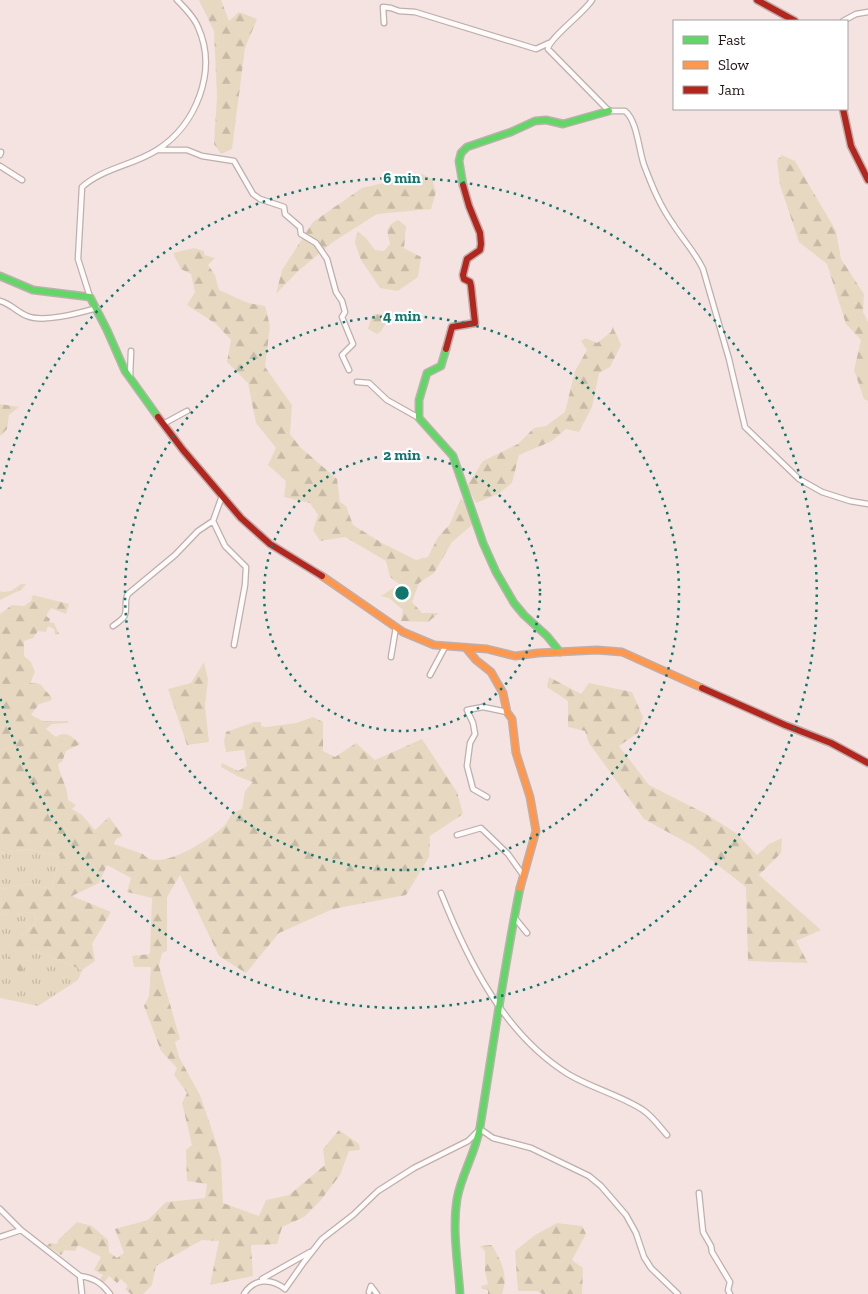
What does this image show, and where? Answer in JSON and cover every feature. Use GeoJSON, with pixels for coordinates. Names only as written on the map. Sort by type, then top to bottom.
{"type":"FeatureCollection","features":[{"type":"Feature","properties":{"kind":"street"},"geometry":{"type":"LineString","coordinates":[[177,0],[192,16],[198,26],[205,51],[204,80],[199,96],[185,122],[173,138],[157,150],[99,176],[82,187],[78,259],[90,297],[130,378],[163,424],[222,496],[254,531],[270,544],[334,584],[396,627],[422,641],[445,646],[487,648],[515,656],[560,652],[612,651],[631,655],[734,703],[831,743],[868,763]]}},
{"type":"Feature","properties":{"kind":"street"},"geometry":{"type":"LineString","coordinates":[[384,23],[383,7],[415,12],[536,49],[549,42],[572,22],[592,0]]}},
{"type":"Feature","properties":{"kind":"street"},"geometry":{"type":"LineString","coordinates":[[757,0],[793,20]]}},
{"type":"Feature","properties":{"kind":"street"},"geometry":{"type":"LineString","coordinates":[[845,20],[856,14],[868,12]]}},
{"type":"Feature","properties":{"kind":"street"},"geometry":{"type":"LineString","coordinates":[[549,42],[548,49],[551,53],[609,111]]}},
{"type":"Feature","properties":{"kind":"street"},"geometry":{"type":"LineString","coordinates":[[842,110],[854,156],[868,180]]}},
{"type":"Feature","properties":{"kind":"street"},"geometry":{"type":"LineString","coordinates":[[419,418],[419,394],[427,373],[441,366],[452,327],[474,323],[471,286],[470,282],[464,279],[463,275],[467,259],[480,250],[482,241],[480,227],[468,204],[461,174],[459,161],[462,151],[534,122],[546,120],[564,124],[609,111],[622,111],[628,114],[634,126],[643,162],[659,202],[674,226],[697,256],[703,269],[729,359],[745,428],[799,479],[829,495],[868,504]]}},
{"type":"Feature","properties":{"kind":"street"},"geometry":{"type":"LineString","coordinates":[[157,150],[187,150],[202,156],[234,161],[253,194],[260,199],[284,207],[285,214],[300,227],[302,234],[316,243],[327,259],[336,292],[342,301],[345,312],[342,316],[352,344],[342,355],[349,370]]}},
{"type":"Feature","properties":{"kind":"street"},"geometry":{"type":"LineString","coordinates":[[0,166],[22,180]]}},
{"type":"Feature","properties":{"kind":"street"},"geometry":{"type":"LineString","coordinates":[[0,276],[33,290],[90,297]]}},
{"type":"Feature","properties":{"kind":"street"},"geometry":{"type":"LineString","coordinates":[[0,300],[12,305],[26,316],[34,318],[70,314],[97,308]]}},
{"type":"Feature","properties":{"kind":"street"},"geometry":{"type":"LineString","coordinates":[[130,378],[131,351]]}},
{"type":"Feature","properties":{"kind":"street"},"geometry":{"type":"LineString","coordinates":[[357,382],[369,383],[387,400],[419,418],[453,456],[483,544],[496,572],[514,603],[560,652]]}},
{"type":"Feature","properties":{"kind":"street"},"geometry":{"type":"LineString","coordinates":[[163,424],[187,411]]}},
{"type":"Feature","properties":{"kind":"street"},"geometry":{"type":"LineString","coordinates":[[113,626],[125,614],[124,602],[128,594],[175,555],[198,531],[213,521],[222,496]]}},
{"type":"Feature","properties":{"kind":"street"},"geometry":{"type":"LineString","coordinates":[[213,521],[225,546],[246,567],[245,585],[234,645]]}},
{"type":"Feature","properties":{"kind":"street"},"geometry":{"type":"LineString","coordinates":[[391,657],[396,627]]}},
{"type":"Feature","properties":{"kind":"street"},"geometry":{"type":"LineString","coordinates":[[430,675],[445,646]]}},
{"type":"Feature","properties":{"kind":"street"},"geometry":{"type":"LineString","coordinates":[[460,1294],[454,1224],[455,1206],[480,1129],[500,1008],[505,963],[523,875],[536,831],[530,797],[515,746],[512,719],[507,712],[503,693],[494,675],[476,660],[466,648]]}},
{"type":"Feature","properties":{"kind":"street"},"geometry":{"type":"LineString","coordinates":[[487,797],[474,789],[467,766],[470,743],[474,734],[473,723],[467,710],[484,707],[507,712]]}},
{"type":"Feature","properties":{"kind":"street"},"geometry":{"type":"LineString","coordinates":[[458,835],[481,828],[508,854],[523,875]]}},
{"type":"Feature","properties":{"kind":"street"},"geometry":{"type":"LineString","coordinates":[[441,893],[468,954],[500,1008],[528,1042],[568,1074],[644,1111],[667,1135]]}},
{"type":"Feature","properties":{"kind":"street"},"geometry":{"type":"LineString","coordinates":[[514,917],[527,933]]}},
{"type":"Feature","properties":{"kind":"street"},"geometry":{"type":"LineString","coordinates":[[286,1290],[312,1251],[326,1235],[353,1215],[378,1191],[414,1168],[468,1141],[480,1129]]}},
{"type":"Feature","properties":{"kind":"street"},"geometry":{"type":"LineString","coordinates":[[480,1129],[492,1138],[539,1151],[581,1171],[595,1181],[614,1200],[631,1222],[644,1257],[651,1268],[678,1294]]}},
{"type":"Feature","properties":{"kind":"street"},"geometry":{"type":"LineString","coordinates":[[699,1193],[703,1232],[712,1246],[712,1252],[730,1282],[728,1290],[730,1294]]}},
{"type":"Feature","properties":{"kind":"street"},"geometry":{"type":"LineString","coordinates":[[0,1209],[21,1230],[80,1276],[89,1277],[98,1282],[110,1294]]}},
{"type":"Feature","properties":{"kind":"street"},"geometry":{"type":"LineString","coordinates":[[0,1237],[21,1230]]}},
{"type":"Feature","properties":{"kind":"street"},"geometry":{"type":"LineString","coordinates":[[244,1294],[249,1286],[312,1251]]}},
{"type":"Feature","properties":{"kind":"street"},"geometry":{"type":"LineString","coordinates":[[80,1276],[82,1294]]}},
{"type":"Feature","properties":{"kind":"street"},"geometry":{"type":"LineString","coordinates":[[259,1281],[271,1282],[290,1294]]}},
{"type":"Feature","properties":{"kind":"street"},"geometry":{"type":"LineString","coordinates":[[369,1292],[371,1286],[377,1294]]}},
{"type":"Feature","properties":{"kind":"green space"},"geometry":{"type":"Polygon","coordinates":[[[199,0],[221,0],[229,21],[239,12],[257,19],[245,48],[232,149],[221,154],[214,144],[217,97],[214,31],[199,0]]]}},
{"type":"Feature","properties":{"kind":"green space"},"geometry":{"type":"Polygon","coordinates":[[[782,155],[795,161],[836,231],[841,259],[864,294],[863,312],[868,322],[868,401],[864,399],[854,370],[861,340],[846,324],[827,264],[799,242],[780,185],[777,160],[782,155]]]}},
{"type":"Feature","properties":{"kind":"green space"},"geometry":{"type":"Polygon","coordinates":[[[422,174],[432,179],[436,192],[431,209],[377,214],[333,242],[297,272],[276,294],[282,270],[313,222],[362,188],[422,174]]]}},
{"type":"Feature","properties":{"kind":"green space"},"geometry":{"type":"Polygon","coordinates":[[[398,220],[406,226],[404,248],[421,257],[418,277],[398,291],[380,288],[361,260],[355,243],[357,231],[366,238],[375,250],[384,251],[390,244],[387,230],[391,224],[398,220]]]}},
{"type":"Feature","properties":{"kind":"green space"},"geometry":{"type":"Polygon","coordinates":[[[194,248],[204,251],[204,255],[215,258],[208,265],[215,275],[219,290],[248,303],[265,306],[270,326],[265,367],[292,405],[290,434],[300,447],[337,479],[340,502],[346,506],[353,525],[382,543],[416,560],[428,557],[438,537],[450,524],[461,498],[472,511],[472,525],[452,542],[434,573],[419,583],[412,602],[422,613],[439,613],[428,622],[401,621],[403,610],[389,598],[381,596],[399,584],[390,577],[386,561],[345,537],[320,541],[313,530],[318,515],[310,503],[284,497],[286,481],[268,465],[276,448],[256,423],[248,383],[227,362],[231,340],[216,324],[187,305],[195,292],[191,274],[181,269],[173,253],[194,248]]]}},
{"type":"Feature","properties":{"kind":"green space"},"geometry":{"type":"Polygon","coordinates":[[[382,314],[386,323],[377,334],[368,329],[372,316],[382,314]]]}},
{"type":"Feature","properties":{"kind":"green space"},"geometry":{"type":"Polygon","coordinates":[[[613,326],[621,345],[610,367],[599,373],[592,407],[579,432],[566,429],[552,441],[519,455],[512,483],[498,494],[476,503],[467,486],[483,461],[518,444],[534,428],[546,426],[565,412],[575,371],[587,350],[581,341],[586,338],[597,343],[611,332],[613,326]]]}},
{"type":"Feature","properties":{"kind":"green space"},"geometry":{"type":"Polygon","coordinates":[[[0,404],[19,407],[9,415],[7,429],[0,436],[0,404]]]}},
{"type":"Feature","properties":{"kind":"green space"},"geometry":{"type":"Polygon","coordinates":[[[21,584],[26,584],[22,589],[0,600],[0,590],[1,592],[11,591],[21,584]]]}},
{"type":"Feature","properties":{"kind":"green space"},"geometry":{"type":"Polygon","coordinates":[[[33,595],[69,604],[66,614],[51,608],[46,616],[50,619],[49,622],[54,623],[59,634],[55,635],[54,629],[48,626],[46,632],[38,631],[33,638],[24,641],[24,656],[31,662],[35,672],[30,683],[40,684],[52,698],[50,701],[39,704],[31,715],[43,721],[68,721],[68,723],[52,724],[46,729],[56,737],[63,734],[69,735],[80,744],[66,751],[62,762],[58,764],[68,800],[76,805],[72,809],[82,815],[95,830],[109,817],[123,836],[116,839],[114,844],[143,854],[150,859],[160,860],[184,853],[223,827],[232,815],[242,809],[245,791],[253,782],[221,767],[222,763],[238,771],[247,766],[244,750],[226,752],[224,741],[226,732],[254,722],[261,722],[261,726],[266,727],[296,723],[313,717],[323,722],[323,751],[335,757],[356,743],[375,760],[422,739],[457,792],[463,814],[430,836],[429,857],[406,895],[333,909],[279,933],[246,973],[219,956],[180,875],[167,897],[167,951],[162,953],[159,966],[180,1039],[175,1042],[179,1057],[200,1095],[221,1159],[223,1203],[259,1216],[266,1200],[289,1195],[325,1165],[323,1149],[339,1130],[359,1144],[360,1150],[349,1151],[340,1175],[321,1200],[304,1217],[282,1227],[277,1244],[251,1245],[253,1276],[210,1285],[219,1241],[202,1240],[156,1266],[152,1285],[143,1294],[131,1294],[125,1289],[128,1286],[121,1279],[117,1283],[109,1276],[104,1283],[99,1280],[103,1275],[94,1270],[101,1257],[78,1245],[75,1251],[65,1250],[61,1255],[47,1246],[50,1243],[57,1244],[58,1240],[77,1222],[92,1226],[108,1240],[109,1252],[117,1258],[124,1253],[115,1229],[148,1220],[166,1202],[205,1198],[207,1184],[187,1181],[186,1150],[192,1145],[182,1103],[187,1093],[174,1075],[177,1068],[161,1051],[144,1006],[149,996],[151,967],[134,967],[132,956],[150,954],[152,898],[127,892],[131,878],[107,865],[99,883],[72,896],[111,912],[92,944],[95,961],[82,970],[33,950],[21,974],[8,958],[20,936],[35,924],[36,912],[0,915],[0,889],[28,884],[52,889],[60,856],[29,849],[0,853],[0,614],[12,605],[24,606],[31,601],[33,595]]]}},
{"type":"Feature","properties":{"kind":"green space"},"geometry":{"type":"Polygon","coordinates":[[[204,662],[208,679],[205,706],[209,742],[187,745],[168,689],[191,683],[204,662]]]}},
{"type":"Feature","properties":{"kind":"green space"},"geometry":{"type":"Polygon","coordinates":[[[549,677],[581,694],[589,683],[632,692],[643,717],[638,733],[619,746],[649,785],[706,814],[736,833],[757,855],[769,844],[782,838],[781,853],[759,875],[821,930],[796,941],[808,963],[748,961],[746,887],[693,846],[644,819],[589,743],[585,731],[568,727],[568,701],[547,687],[549,677]]]}},
{"type":"Feature","properties":{"kind":"green space"},"geometry":{"type":"Polygon","coordinates":[[[29,849],[60,856],[52,889],[28,884],[0,889],[0,853],[29,849]]]}},
{"type":"Feature","properties":{"kind":"green space"},"geometry":{"type":"Polygon","coordinates":[[[36,912],[35,924],[20,936],[33,950],[82,970],[78,980],[38,1006],[0,998],[0,915],[36,912]]]}},
{"type":"Feature","properties":{"kind":"green space"},"geometry":{"type":"Polygon","coordinates":[[[557,1223],[582,1226],[586,1234],[572,1260],[583,1268],[582,1294],[543,1294],[537,1291],[518,1291],[515,1251],[535,1235],[557,1223]]]}},
{"type":"Feature","properties":{"kind":"green space"},"geometry":{"type":"Polygon","coordinates":[[[492,1245],[503,1268],[505,1281],[502,1294],[488,1294],[488,1290],[482,1289],[481,1286],[488,1284],[485,1272],[485,1251],[480,1246],[492,1245]]]}},
{"type":"Feature","properties":{"kind":"traffic: fast"},"geometry":{"type":"LineString","coordinates":[[463,185],[459,161],[461,153],[467,147],[511,132],[535,121],[546,120],[563,124],[609,111]]}},
{"type":"Feature","properties":{"kind":"traffic: fast"},"geometry":{"type":"LineString","coordinates":[[0,276],[33,290],[90,297],[125,371],[158,417]]}},
{"type":"Feature","properties":{"kind":"traffic: fast"},"geometry":{"type":"LineString","coordinates":[[446,349],[441,366],[427,373],[419,400],[419,418],[453,456],[483,543],[496,572],[514,603],[560,652]]}},
{"type":"Feature","properties":{"kind":"traffic: fast"},"geometry":{"type":"LineString","coordinates":[[460,1294],[455,1235],[457,1199],[480,1127],[520,888]]}},
{"type":"Feature","properties":{"kind":"traffic: slow"},"geometry":{"type":"LineString","coordinates":[[322,576],[403,632],[434,645],[487,649],[515,656],[597,650],[622,652],[702,688]]}},
{"type":"Feature","properties":{"kind":"traffic: slow"},"geometry":{"type":"LineString","coordinates":[[466,648],[476,660],[491,672],[503,693],[507,712],[512,719],[516,753],[530,797],[536,831],[520,888]]}},
{"type":"Feature","properties":{"kind":"traffic: jam"},"geometry":{"type":"LineString","coordinates":[[757,0],[793,20]]}},
{"type":"Feature","properties":{"kind":"traffic: jam"},"geometry":{"type":"LineString","coordinates":[[843,110],[851,146],[868,180]]}},
{"type":"Feature","properties":{"kind":"traffic: jam"},"geometry":{"type":"LineString","coordinates":[[446,349],[452,327],[475,323],[471,286],[470,282],[464,279],[463,275],[467,259],[480,250],[481,244],[480,233],[463,185]]}},
{"type":"Feature","properties":{"kind":"traffic: jam"},"geometry":{"type":"LineString","coordinates":[[158,417],[183,450],[241,518],[270,544],[322,576]]}},
{"type":"Feature","properties":{"kind":"traffic: jam"},"geometry":{"type":"LineString","coordinates":[[702,688],[831,743],[868,763]]}}]}
